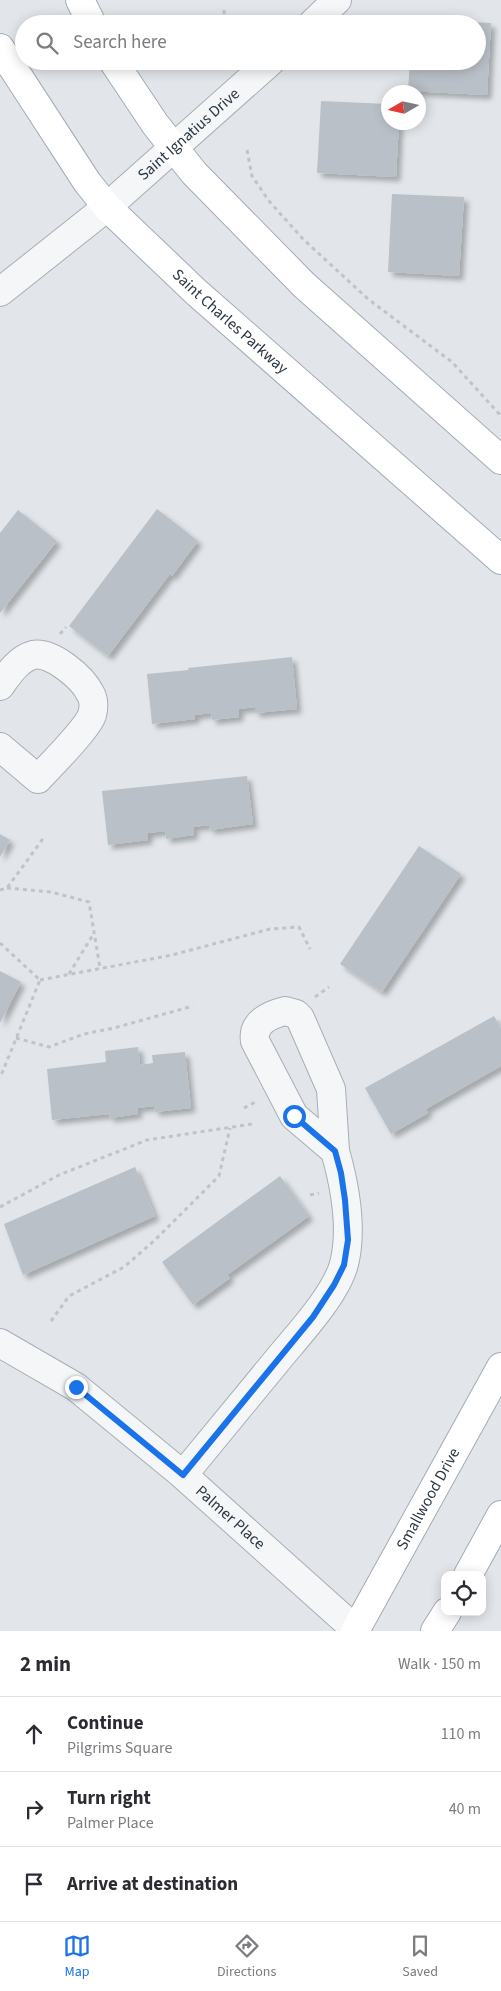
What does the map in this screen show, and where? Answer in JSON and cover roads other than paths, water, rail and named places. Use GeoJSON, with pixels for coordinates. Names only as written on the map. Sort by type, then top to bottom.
{"type":"FeatureCollection","features":[{"type":"Feature","properties":{"kind":"main road"},"geometry":{"type":"LineString","coordinates":[[80,0],[88,15]]}},
{"type":"Feature","properties":{"kind":"main road","name":"Saint Charles Parkway"},"geometry":{"type":"LineString","coordinates":[[0,48],[87,182],[107,207],[196,292],[501,560]]}},
{"type":"Feature","properties":{"kind":"main road"},"geometry":{"type":"LineString","coordinates":[[119,70],[155,124],[194,173],[304,285],[501,460]]}},
{"type":"Feature","properties":{"kind":"main road","name":"Smallwood Drive"},"geometry":{"type":"LineString","coordinates":[[356,1631],[501,1366]]}},
{"type":"Feature","properties":{"kind":"main road"},"geometry":{"type":"LineString","coordinates":[[470,1571],[501,1515]]}},
{"type":"Feature","properties":{"kind":"main road"},"geometry":{"type":"LineString","coordinates":[[435,1631],[444,1616]]}},
{"type":"Feature","properties":{"kind":"street"},"geometry":{"type":"LineString","coordinates":[[321,15],[337,0]]}},
{"type":"Feature","properties":{"kind":"street","name":"Saint Ignatius Drive"},"geometry":{"type":"LineString","coordinates":[[0,292],[107,207],[261,70]]}},
{"type":"Feature","properties":{"kind":"street"},"geometry":{"type":"LineString","coordinates":[[0,686],[24,659],[37,654],[45,655],[56,660],[85,685],[93,699],[93,707],[88,722],[38,779],[0,747]]}},
{"type":"Feature","properties":{"kind":"street"},"geometry":{"type":"LineString","coordinates":[[183,1475],[313,1317],[334,1285],[344,1265],[348,1240],[345,1200],[335,1151]]}},
{"type":"Feature","properties":{"kind":"street","name":"Palmer Place"},"geometry":{"type":"LineString","coordinates":[[0,1343],[76,1387],[183,1475],[356,1631]]}}]}
